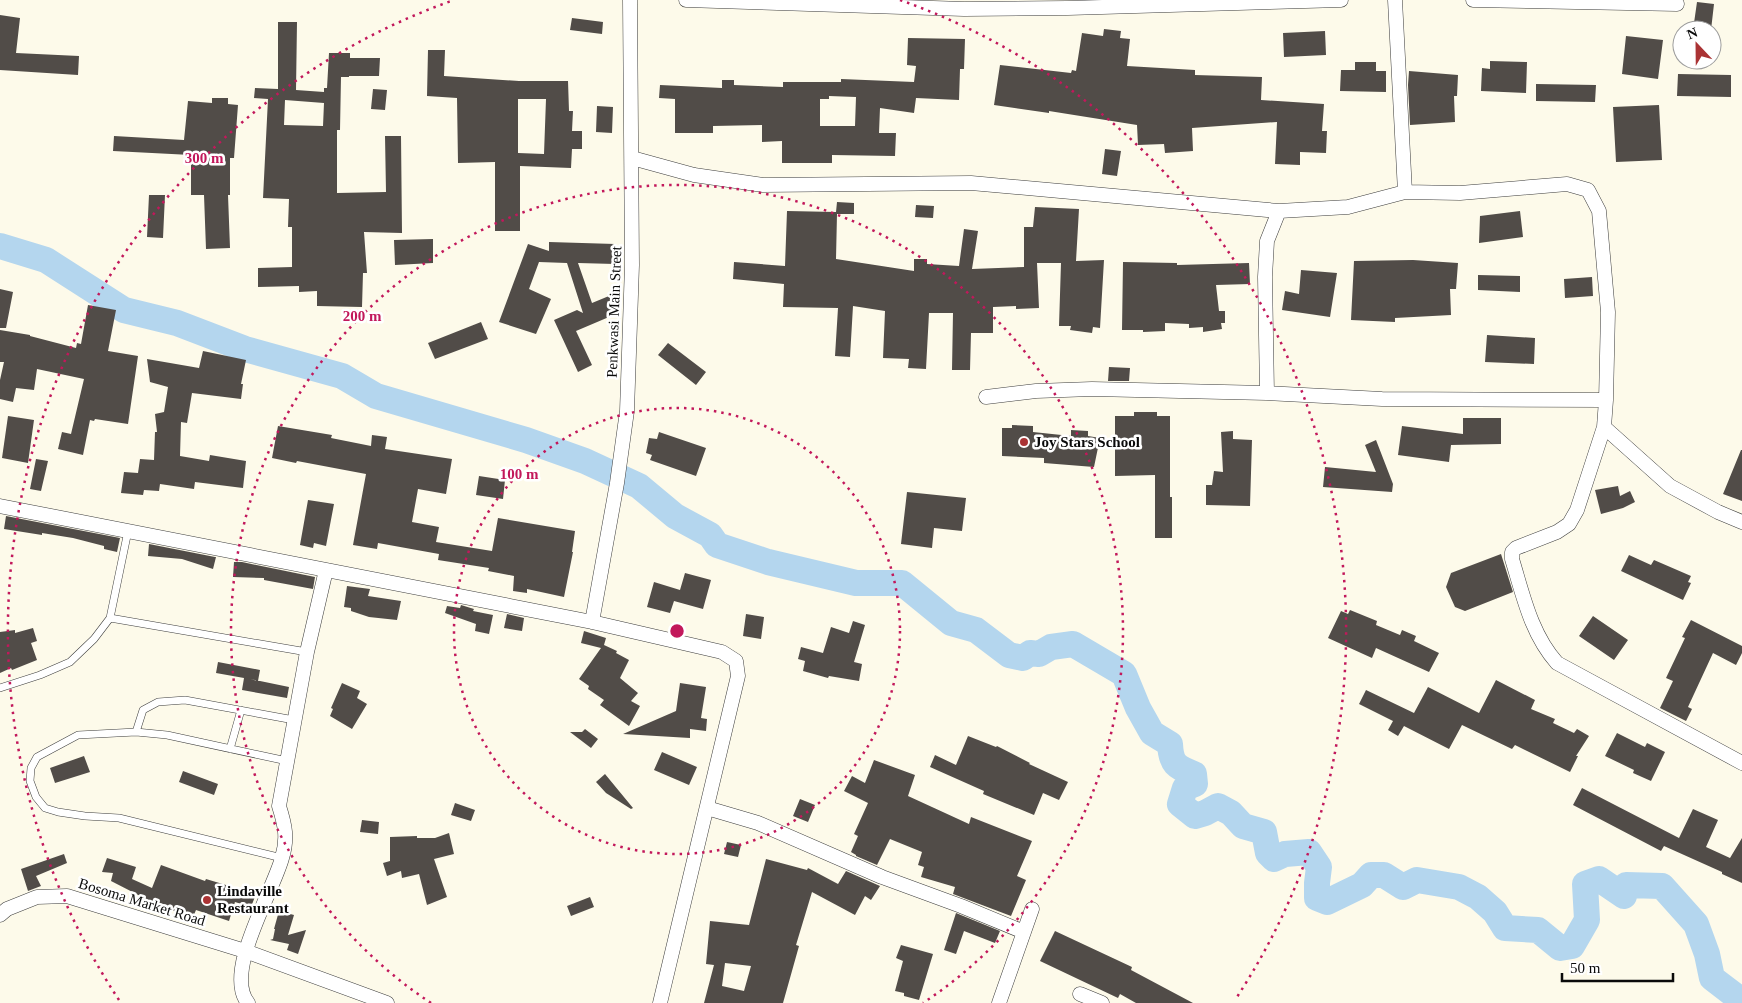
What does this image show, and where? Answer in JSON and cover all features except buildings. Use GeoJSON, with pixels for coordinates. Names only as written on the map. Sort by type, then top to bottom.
{"type":"FeatureCollection","features":[{"type":"Feature","properties":{"kind":"street","name":"Penkwasi Main Street"},"geometry":{"type":"LineString","coordinates":[[592,622],[627,411],[632,265],[630,0]]}},
{"type":"Feature","properties":{"kind":"street"},"geometry":{"type":"LineString","coordinates":[[686,0],[964,10],[1341,0]]}},
{"type":"Feature","properties":{"kind":"street"},"geometry":{"type":"LineString","coordinates":[[1395,0],[1405,192]]}},
{"type":"Feature","properties":{"kind":"street"},"geometry":{"type":"LineString","coordinates":[[1473,0],[1677,4]]}},
{"type":"Feature","properties":{"kind":"street"},"geometry":{"type":"LineString","coordinates":[[632,158],[694,175],[763,185],[971,183],[1279,211],[1348,208],[1405,192],[1460,193],[1567,184],[1588,190],[1599,211],[1608,312],[1604,427],[1577,510],[1568,524],[1557,532],[1516,548],[1512,552],[1512,559],[1537,635],[1547,652],[1557,663],[1742,763]]}},
{"type":"Feature","properties":{"kind":"street"},"geometry":{"type":"LineString","coordinates":[[1267,393],[1265,276],[1267,241],[1279,211]]}},
{"type":"Feature","properties":{"kind":"street"},"geometry":{"type":"LineString","coordinates":[[986,397],[1036,391],[1092,389],[1382,398],[1606,400]]}},
{"type":"Feature","properties":{"kind":"street"},"geometry":{"type":"LineString","coordinates":[[1604,427],[1670,486],[1718,512],[1742,522]]}},
{"type":"Feature","properties":{"kind":"street"},"geometry":{"type":"LineString","coordinates":[[0,506],[592,622],[722,652],[736,661],[738,676],[660,1003]]}},
{"type":"Feature","properties":{"kind":"street"},"geometry":{"type":"LineString","coordinates":[[248,1003],[245,999],[241,978],[245,951],[282,858],[286,831],[279,806],[307,652],[326,570]]}},
{"type":"Feature","properties":{"kind":"street"},"geometry":{"type":"LineString","coordinates":[[707,808],[758,823],[882,877],[1024,932]]}},
{"type":"Feature","properties":{"kind":"street","name":"Bosoma Market Road"},"geometry":{"type":"LineString","coordinates":[[0,915],[7,909],[37,897],[67,896],[245,951],[387,1003]]}},
{"type":"Feature","properties":{"kind":"street"},"geometry":{"type":"LineString","coordinates":[[999,1003],[1032,909]]}},
{"type":"Feature","properties":{"kind":"street"},"geometry":{"type":"LineString","coordinates":[[1080,994],[1102,1003]]}},
{"type":"Feature","properties":{"kind":"lane"},"geometry":{"type":"LineString","coordinates":[[0,688],[40,675],[70,662],[94,639],[110,618],[128,531]]}},
{"type":"Feature","properties":{"kind":"lane"},"geometry":{"type":"LineString","coordinates":[[110,618],[307,652]]}},
{"type":"Feature","properties":{"kind":"lane"},"geometry":{"type":"LineString","coordinates":[[136,732],[143,710],[158,702],[185,700],[294,720]]}},
{"type":"Feature","properties":{"kind":"lane"},"geometry":{"type":"LineString","coordinates":[[230,749],[241,710]]}},
{"type":"Feature","properties":{"kind":"lane"},"geometry":{"type":"LineString","coordinates":[[282,858],[119,818],[85,816],[45,808],[36,798],[30,781],[30,768],[37,756],[78,735],[136,732],[167,735],[287,761]]}},
{"type":"Feature","properties":{"kind":"waterway"},"geometry":{"type":"LineString","coordinates":[[0,246],[46,260],[124,310],[177,323],[245,349],[342,376],[376,396],[526,440],[585,461],[639,486],[675,516],[710,535],[717,545],[768,562],[856,583],[902,583],[951,623],[976,630],[1009,655],[1023,658],[1030,653],[1039,654],[1051,647],[1073,644],[1124,674],[1138,708],[1152,733],[1170,744],[1173,760],[1179,767],[1194,774],[1195,784],[1185,788],[1180,804],[1195,816],[1218,806],[1231,813],[1243,826],[1264,832],[1268,853],[1274,859],[1285,854],[1309,852],[1319,867],[1317,898],[1327,902],[1362,885],[1371,875],[1384,875],[1403,887],[1417,880],[1459,887],[1478,897],[1495,912],[1505,928],[1538,930],[1560,948],[1572,946],[1587,920],[1585,884],[1599,879],[1624,896],[1626,885],[1662,886],[1696,924],[1707,954],[1712,978],[1742,1001]]}},
{"type":"Feature","properties":{"kind":"place","name":"Joy Stars School"},"geometry":{"type":"Point","coordinates":[1024,442]}},
{"type":"Feature","properties":{"kind":"place","name":"Lindaville Restaurant"},"geometry":{"type":"Point","coordinates":[207,900]}}]}
